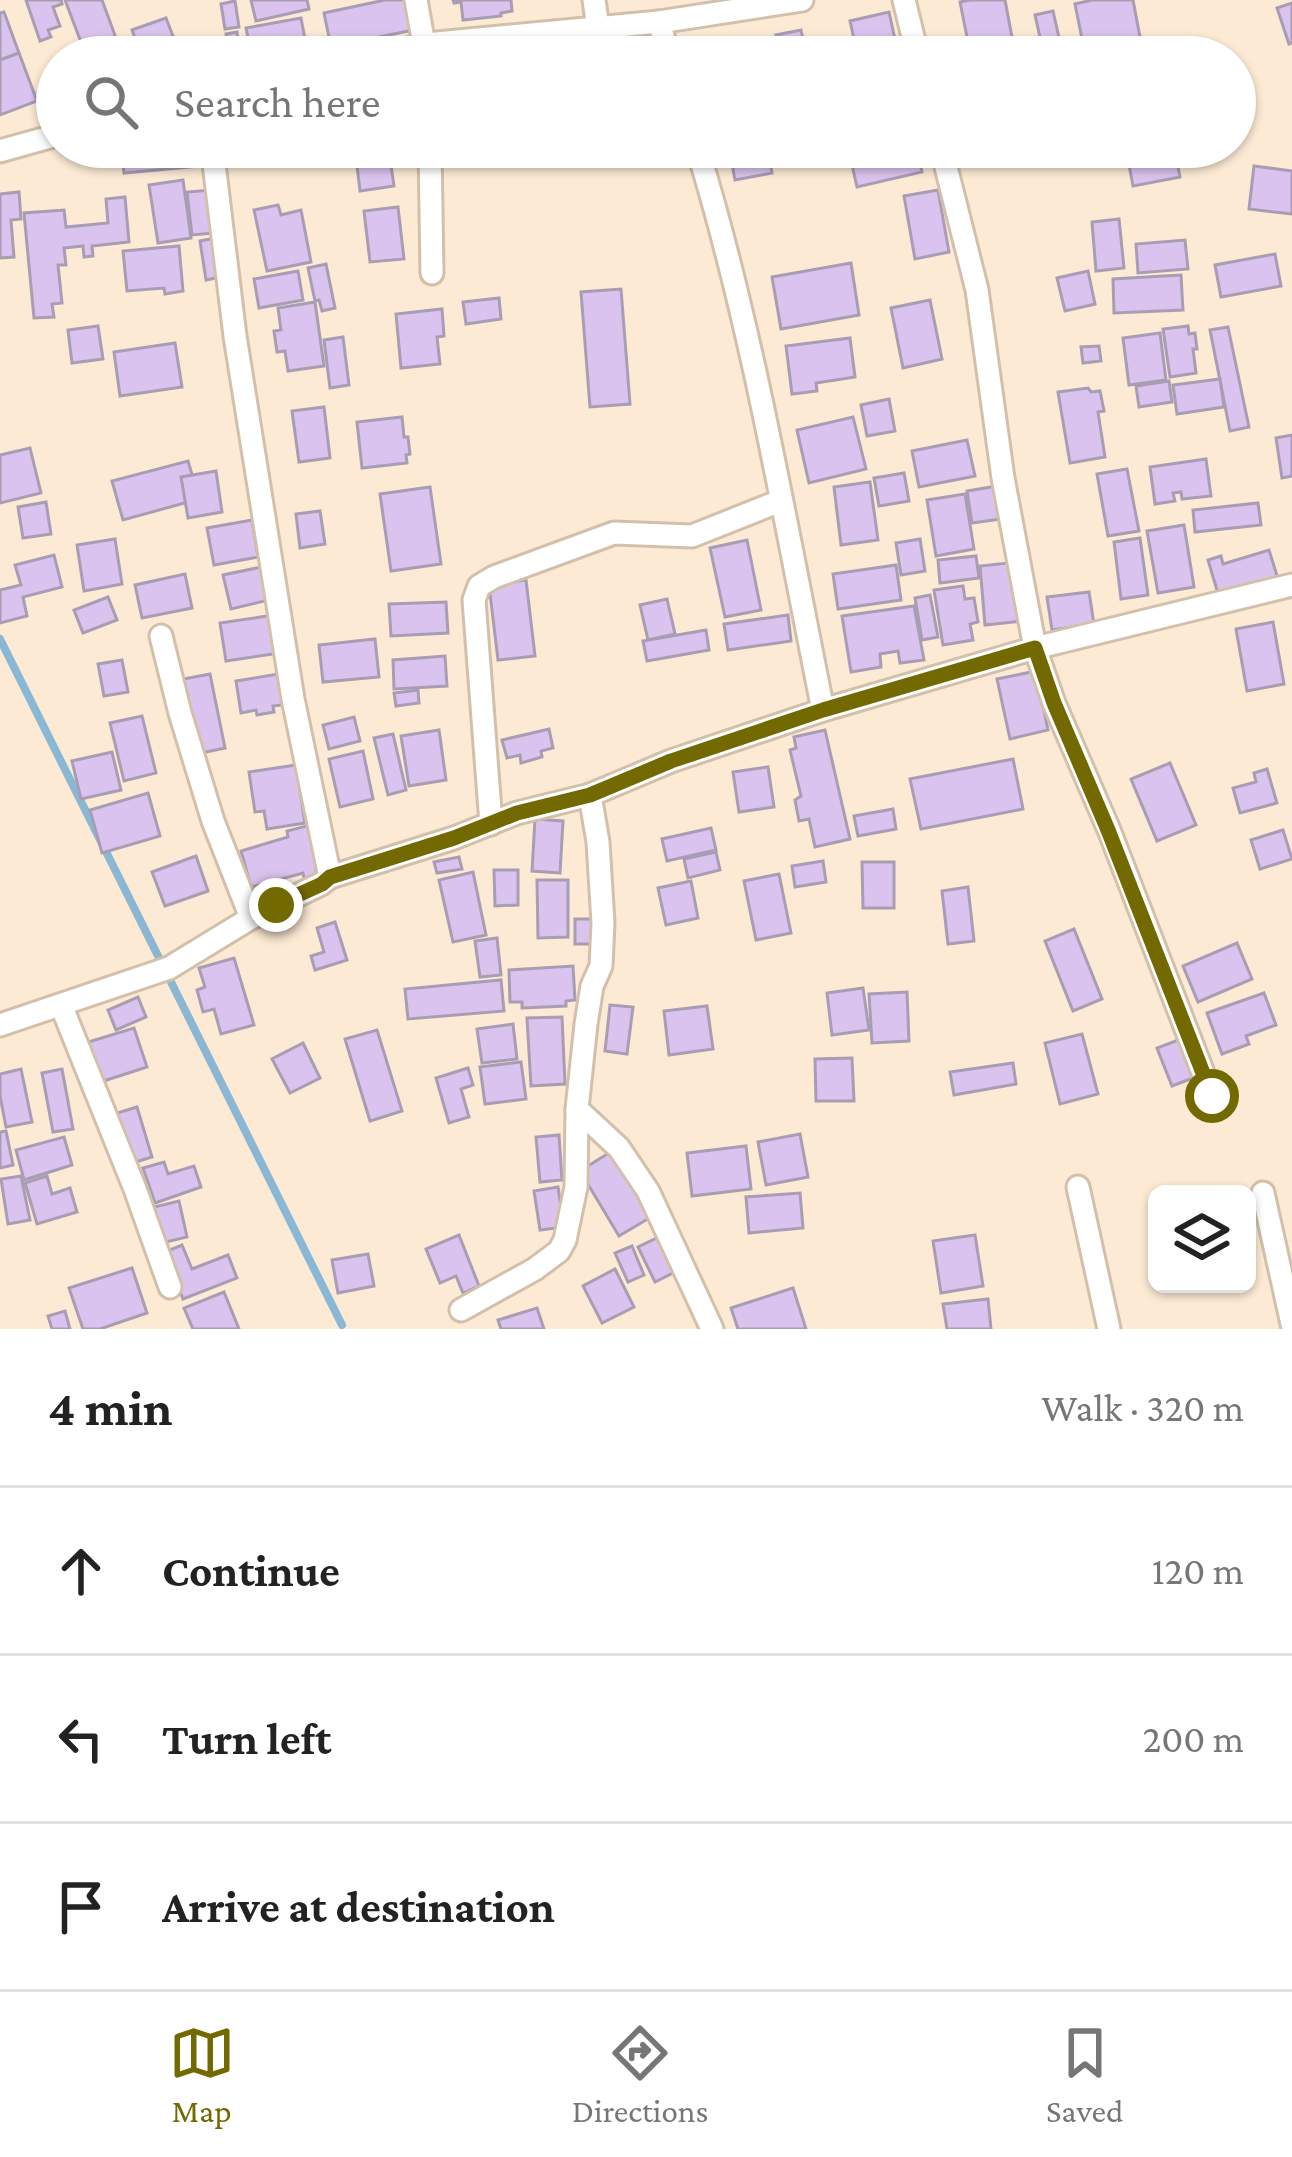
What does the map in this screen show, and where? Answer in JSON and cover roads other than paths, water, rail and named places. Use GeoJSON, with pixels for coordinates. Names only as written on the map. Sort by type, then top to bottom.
{"type":"FeatureCollection","features":[{"type":"Feature","properties":{"kind":"street"},"geometry":{"type":"LineString","coordinates":[[416,0],[423,36]]}},
{"type":"Feature","properties":{"kind":"street"},"geometry":{"type":"LineString","coordinates":[[594,0],[598,28]]}},
{"type":"Feature","properties":{"kind":"street"},"geometry":{"type":"LineString","coordinates":[[538,36],[802,0]]}},
{"type":"Feature","properties":{"kind":"street"},"geometry":{"type":"LineString","coordinates":[[904,0],[913,36]]}},
{"type":"Feature","properties":{"kind":"street"},"geometry":{"type":"LineString","coordinates":[[658,22],[663,36]]}},
{"type":"Feature","properties":{"kind":"street"},"geometry":{"type":"LineString","coordinates":[[0,152],[36,141]]}},
{"type":"Feature","properties":{"kind":"street"},"geometry":{"type":"LineString","coordinates":[[215,168],[235,336],[293,699],[330,877]]}},
{"type":"Feature","properties":{"kind":"street"},"geometry":{"type":"LineString","coordinates":[[430,168],[432,273]]}},
{"type":"Feature","properties":{"kind":"street"},"geometry":{"type":"LineString","coordinates":[[703,168],[719,220],[823,710]]}},
{"type":"Feature","properties":{"kind":"street"},"geometry":{"type":"LineString","coordinates":[[945,168],[977,290],[1035,648],[1212,1096]]}},
{"type":"Feature","properties":{"kind":"street"},"geometry":{"type":"LineString","coordinates":[[491,824],[474,600],[479,586],[614,533],[692,536],[780,501]]}},
{"type":"Feature","properties":{"kind":"street"},"geometry":{"type":"LineString","coordinates":[[0,1025],[169,968],[330,877],[517,813],[590,795],[671,761],[823,710],[1035,648],[1292,585]]}},
{"type":"Feature","properties":{"kind":"street"},"geometry":{"type":"LineString","coordinates":[[160,636],[213,821],[251,918]]}},
{"type":"Feature","properties":{"kind":"street"},"geometry":{"type":"LineString","coordinates":[[461,1310],[535,1269],[559,1251],[565,1240],[576,1186],[586,1024],[592,986],[601,966],[598,842],[590,795]]}},
{"type":"Feature","properties":{"kind":"street"},"geometry":{"type":"LineString","coordinates":[[62,1005],[170,1287]]}},
{"type":"Feature","properties":{"kind":"street"},"geometry":{"type":"LineString","coordinates":[[578,1109],[619,1148],[648,1191],[712,1329]]}},
{"type":"Feature","properties":{"kind":"street"},"geometry":{"type":"LineString","coordinates":[[1078,1187],[1109,1329]]}},
{"type":"Feature","properties":{"kind":"street"},"geometry":{"type":"LineString","coordinates":[[1263,1193],[1292,1324]]}},
{"type":"Feature","properties":{"kind":"waterway"},"geometry":{"type":"LineString","coordinates":[[0,639],[342,1325]]}}]}
